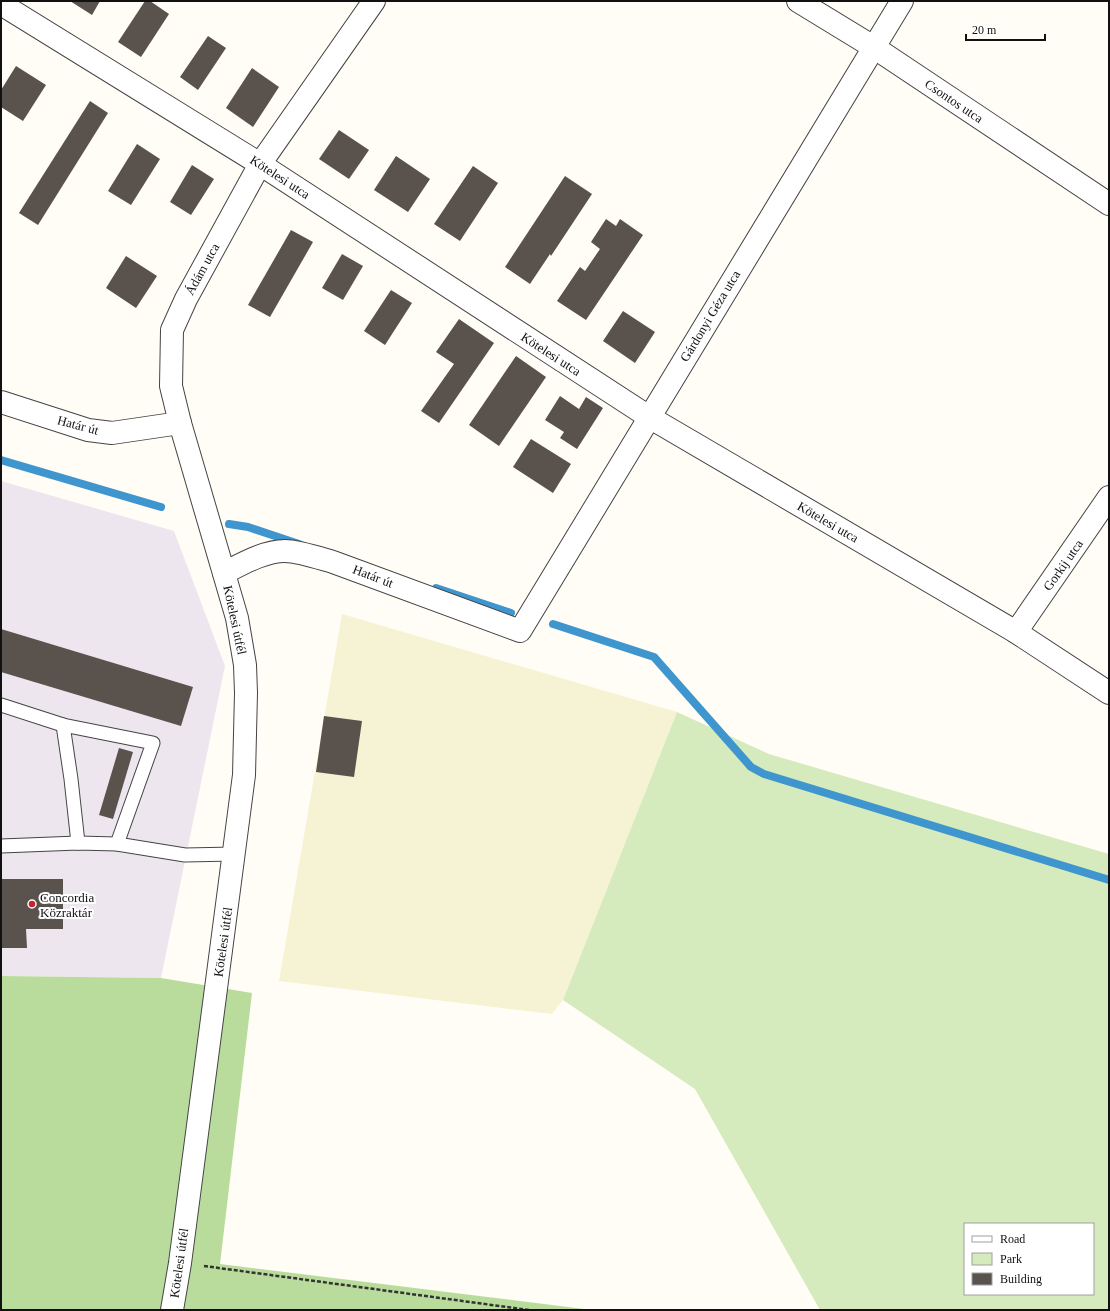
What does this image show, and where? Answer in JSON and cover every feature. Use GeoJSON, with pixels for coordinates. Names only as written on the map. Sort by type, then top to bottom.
{"type":"FeatureCollection","features":[{"type":"Feature","properties":{"kind":"street","name":"Ádám utca"},"geometry":{"type":"LineString","coordinates":[[224,574],[180,423],[171,386],[172,330],[186,299],[260,164],[374,1]]}},
{"type":"Feature","properties":{"kind":"street","name":"Csontos utca"},"geometry":{"type":"LineString","coordinates":[[798,1],[875,48],[1109,204]]}},
{"type":"Feature","properties":{"kind":"street","name":"Gárdonyi Géza utca"},"geometry":{"type":"LineString","coordinates":[[520,631],[648,417],[875,48],[902,1]]}},
{"type":"Feature","properties":{"kind":"street","name":"Kötelesi utca"},"geometry":{"type":"LineString","coordinates":[[1,4],[260,164],[648,417],[1016,632],[1109,693]]}},
{"type":"Feature","properties":{"kind":"street","name":"Határ út"},"geometry":{"type":"LineString","coordinates":[[1,402],[88,430],[112,433],[180,423]]}},
{"type":"Feature","properties":{"kind":"street","name":"Gorkij utca"},"geometry":{"type":"LineString","coordinates":[[1016,632],[1109,498]]}},
{"type":"Feature","properties":{"kind":"street","name":"Határ út"},"geometry":{"type":"LineString","coordinates":[[224,574],[257,557],[278,552],[285,551],[312,556],[333,562],[520,631]]}},
{"type":"Feature","properties":{"kind":"street","name":"Kötelesi útfél"},"geometry":{"type":"LineString","coordinates":[[172,1310],[180,1262],[244,775],[246,693],[245,665],[237,618],[224,574]]}},
{"type":"Feature","properties":{"kind":"lane"},"geometry":{"type":"LineString","coordinates":[[1,705],[63,725],[153,743],[117,844]]}},
{"type":"Feature","properties":{"kind":"lane"},"geometry":{"type":"LineString","coordinates":[[63,725],[72,779],[78,843]]}},
{"type":"Feature","properties":{"kind":"lane"},"geometry":{"type":"LineString","coordinates":[[1,846],[78,843],[117,844],[185,855],[234,854]]}},
{"type":"Feature","properties":{"kind":"path"},"geometry":{"type":"LineString","coordinates":[[180,1262],[529,1310]]}},
{"type":"Feature","properties":{"kind":"shaded area"},"geometry":{"type":"Polygon","coordinates":[[[1,481],[174,531],[225,666],[161,978],[1,976],[1,481]]]}},
{"type":"Feature","properties":{"kind":"shaded area"},"geometry":{"type":"Polygon","coordinates":[[[342,614],[677,712],[563,1000],[552,1014],[279,981],[342,614]]]}},
{"type":"Feature","properties":{"kind":"green space"},"geometry":{"type":"Polygon","coordinates":[[[677,712],[769,754],[1109,854],[1109,1310],[820,1310],[695,1089],[563,1000],[677,712]]]}},
{"type":"Feature","properties":{"kind":"green space"},"geometry":{"type":"Polygon","coordinates":[[[1,976],[161,978],[252,993],[220,1264],[592,1310],[1,1310],[1,976]]]}},
{"type":"Feature","properties":{"kind":"building"},"geometry":{"type":"Polygon","coordinates":[[[70,1],[100,1],[92,15],[70,1]]]}},
{"type":"Feature","properties":{"kind":"building"},"geometry":{"type":"Polygon","coordinates":[[[145,1],[150,1],[169,14],[141,57],[118,42],[145,1]]]}},
{"type":"Feature","properties":{"kind":"building"},"geometry":{"type":"Polygon","coordinates":[[[208,36],[226,48],[198,90],[180,77],[208,36]]]}},
{"type":"Feature","properties":{"kind":"building"},"geometry":{"type":"Polygon","coordinates":[[[16,66],[46,85],[23,121],[1,107],[1,90],[16,66]]]}},
{"type":"Feature","properties":{"kind":"building"},"geometry":{"type":"Polygon","coordinates":[[[252,68],[279,87],[253,127],[226,108],[252,68]]]}},
{"type":"Feature","properties":{"kind":"building"},"geometry":{"type":"Polygon","coordinates":[[[90,101],[108,113],[38,225],[19,213],[90,101]]]}},
{"type":"Feature","properties":{"kind":"building"},"geometry":{"type":"Polygon","coordinates":[[[339,130],[369,150],[349,179],[319,159],[339,130]]]}},
{"type":"Feature","properties":{"kind":"building"},"geometry":{"type":"Polygon","coordinates":[[[137,144],[160,159],[131,205],[108,191],[137,144]]]}},
{"type":"Feature","properties":{"kind":"building"},"geometry":{"type":"Polygon","coordinates":[[[396,156],[430,179],[408,212],[374,190],[396,156]]]}},
{"type":"Feature","properties":{"kind":"building"},"geometry":{"type":"Polygon","coordinates":[[[192,165],[214,179],[191,215],[170,202],[192,165]]]}},
{"type":"Feature","properties":{"kind":"building"},"geometry":{"type":"Polygon","coordinates":[[[473,166],[498,183],[460,241],[434,224],[473,166]]]}},
{"type":"Feature","properties":{"kind":"building"},"geometry":{"type":"Polygon","coordinates":[[[565,176],[592,194],[551,256],[550,254],[530,284],[505,267],[565,176]]]}},
{"type":"Feature","properties":{"kind":"building"},"geometry":{"type":"Polygon","coordinates":[[[606,219],[616,226],[620,219],[643,235],[586,320],[557,301],[580,267],[585,271],[600,249],[591,242],[606,219]]]}},
{"type":"Feature","properties":{"kind":"building"},"geometry":{"type":"Polygon","coordinates":[[[291,230],[313,242],[270,317],[248,305],[291,230]]]}},
{"type":"Feature","properties":{"kind":"building"},"geometry":{"type":"Polygon","coordinates":[[[342,254],[363,266],[343,300],[322,288],[342,254]]]}},
{"type":"Feature","properties":{"kind":"building"},"geometry":{"type":"Polygon","coordinates":[[[126,256],[157,276],[136,308],[106,288],[126,256]]]}},
{"type":"Feature","properties":{"kind":"building"},"geometry":{"type":"Polygon","coordinates":[[[391,290],[412,303],[385,345],[364,331],[391,290]]]}},
{"type":"Feature","properties":{"kind":"building"},"geometry":{"type":"Polygon","coordinates":[[[623,311],[655,332],[635,363],[603,341],[623,311]]]}},
{"type":"Feature","properties":{"kind":"building"},"geometry":{"type":"Polygon","coordinates":[[[459,319],[494,343],[439,423],[421,411],[454,364],[436,352],[459,319]]]}},
{"type":"Feature","properties":{"kind":"building"},"geometry":{"type":"Polygon","coordinates":[[[516,356],[546,377],[499,446],[469,425],[516,356]]]}},
{"type":"Feature","properties":{"kind":"building"},"geometry":{"type":"Polygon","coordinates":[[[560,396],[579,409],[586,397],[603,408],[577,449],[560,438],[564,432],[545,420],[560,396]]]}},
{"type":"Feature","properties":{"kind":"building"},"geometry":{"type":"Polygon","coordinates":[[[531,439],[571,464],[553,493],[513,467],[531,439]]]}},
{"type":"Feature","properties":{"kind":"building"},"geometry":{"type":"Polygon","coordinates":[[[1,629],[193,687],[181,726],[1,672],[1,629]]]}},
{"type":"Feature","properties":{"kind":"building"},"geometry":{"type":"Polygon","coordinates":[[[324,716],[362,721],[354,777],[316,772],[324,716]]]}},
{"type":"Feature","properties":{"kind":"building"},"geometry":{"type":"Polygon","coordinates":[[[119,748],[133,752],[113,819],[99,815],[119,748]]]}},
{"type":"Feature","properties":{"kind":"building","name":"Concordia Közraktár"},"geometry":{"type":"Polygon","coordinates":[[[1,879],[63,879],[63,929],[26,929],[27,948],[1,948],[1,879]]]}},
{"type":"Feature","properties":{"kind":"waterway"},"geometry":{"type":"LineString","coordinates":[[1,460],[161,507]]}},
{"type":"Feature","properties":{"kind":"waterway"},"geometry":{"type":"LineString","coordinates":[[229,524],[248,527],[299,544]]}},
{"type":"Feature","properties":{"kind":"waterway"},"geometry":{"type":"LineString","coordinates":[[436,588],[511,613]]}},
{"type":"Feature","properties":{"kind":"waterway"},"geometry":{"type":"LineString","coordinates":[[553,624],[654,657],[751,767],[764,774],[1109,880]]}},
{"type":"Feature","properties":{"kind":"place","name":"Concordia Közraktár"},"geometry":{"type":"Point","coordinates":[32,904]}}]}
